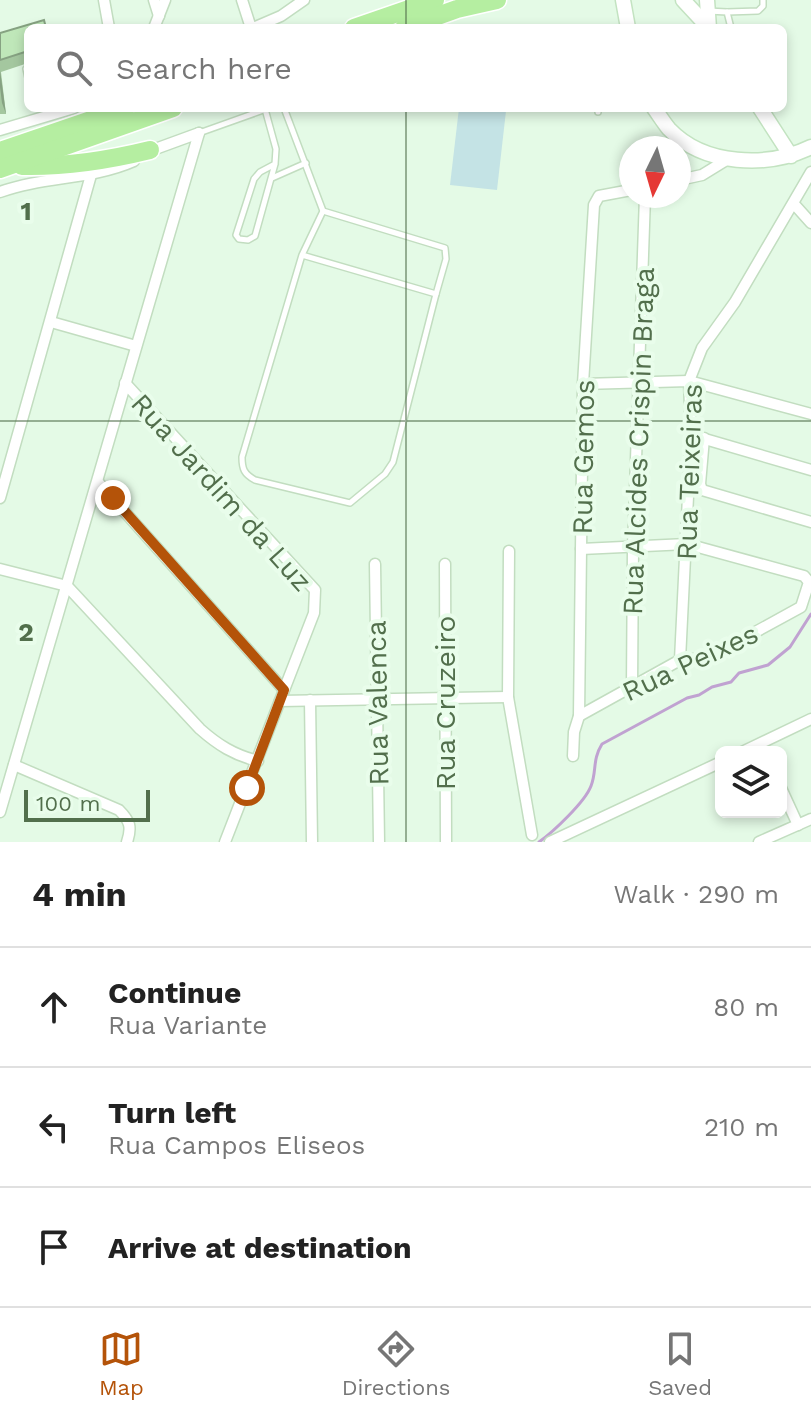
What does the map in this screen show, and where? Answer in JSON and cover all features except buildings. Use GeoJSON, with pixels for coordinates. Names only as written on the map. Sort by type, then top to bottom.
{"type":"FeatureCollection","features":[{"type":"Feature","properties":{"kind":"highway"},"geometry":{"type":"LineString","coordinates":[[366,24],[435,0]]}},
{"type":"Feature","properties":{"kind":"highway"},"geometry":{"type":"LineString","coordinates":[[415,24],[457,9],[497,0]]}},
{"type":"Feature","properties":{"kind":"highway"},"geometry":{"type":"LineString","coordinates":[[431,24],[457,9]]}},
{"type":"Feature","properties":{"kind":"highway"},"geometry":{"type":"LineString","coordinates":[[2,159],[31,134],[89,112]]}},
{"type":"Feature","properties":{"kind":"highway"},"geometry":{"type":"LineString","coordinates":[[2,159],[116,112]]}},
{"type":"Feature","properties":{"kind":"highway"},"geometry":{"type":"LineString","coordinates":[[2,159],[160,112]]}},
{"type":"Feature","properties":{"kind":"highway"},"geometry":{"type":"LineString","coordinates":[[2,159],[47,166],[122,157],[150,150]]}},
{"type":"Feature","properties":{"kind":"main road"},"geometry":{"type":"LineString","coordinates":[[683,0],[705,24]]}},
{"type":"Feature","properties":{"kind":"main road"},"geometry":{"type":"LineString","coordinates":[[623,1],[627,24]]}},
{"type":"Feature","properties":{"kind":"main road"},"geometry":{"type":"LineString","coordinates":[[657,112],[670,130],[693,146],[728,159],[763,160],[791,156],[811,147]]}},
{"type":"Feature","properties":{"kind":"main road"},"geometry":{"type":"LineString","coordinates":[[763,112],[791,156]]}},
{"type":"Feature","properties":{"kind":"street"},"geometry":{"type":"LineString","coordinates":[[104,0],[108,24]]}},
{"type":"Feature","properties":{"kind":"street"},"geometry":{"type":"LineString","coordinates":[[154,0],[159,16]]}},
{"type":"Feature","properties":{"kind":"street"},"geometry":{"type":"LineString","coordinates":[[156,24],[165,0]]}},
{"type":"Feature","properties":{"kind":"street"},"geometry":{"type":"LineString","coordinates":[[242,0],[251,24]]}},
{"type":"Feature","properties":{"kind":"street"},"geometry":{"type":"LineString","coordinates":[[262,24],[281,16],[304,0]]}},
{"type":"Feature","properties":{"kind":"street"},"geometry":{"type":"LineString","coordinates":[[0,130],[37,113]]}},
{"type":"Feature","properties":{"kind":"street"},"geometry":{"type":"LineString","coordinates":[[0,192],[35,181],[91,175],[199,133]]}},
{"type":"Feature","properties":{"kind":"street"},"geometry":{"type":"LineString","coordinates":[[0,812],[199,133]]}},
{"type":"Feature","properties":{"kind":"street"},"geometry":{"type":"LineString","coordinates":[[702,175],[708,152]]}},
{"type":"Feature","properties":{"kind":"street"},"geometry":{"type":"LineString","coordinates":[[691,177],[702,175],[728,159]]}},
{"type":"Feature","properties":{"kind":"street","name":"Rua Teixeiras"},"geometry":{"type":"LineString","coordinates":[[680,660],[691,435],[689,381],[702,348],[735,302],[811,172]]}},
{"type":"Feature","properties":{"kind":"street"},"geometry":{"type":"LineString","coordinates":[[0,498],[91,175]]}},
{"type":"Feature","properties":{"kind":"street","name":"Rua Gemos"},"geometry":{"type":"LineString","coordinates":[[573,756],[574,732],[579,716],[583,384],[595,199],[619,193]]}},
{"type":"Feature","properties":{"kind":"street"},"geometry":{"type":"LineString","coordinates":[[794,204],[811,223]]}},
{"type":"Feature","properties":{"kind":"street","name":"Rua Alcides Crispin Braga"},"geometry":{"type":"LineString","coordinates":[[632,687],[633,548],[645,208]]}},
{"type":"Feature","properties":{"kind":"street"},"geometry":{"type":"LineString","coordinates":[[51,322],[136,346]]}},
{"type":"Feature","properties":{"kind":"street"},"geometry":{"type":"LineString","coordinates":[[583,384],[689,381],[811,414]]}},
{"type":"Feature","properties":{"kind":"street","name":"Rua Jardim da Luz"},"geometry":{"type":"LineString","coordinates":[[125,383],[315,590],[317,601],[282,695]]}},
{"type":"Feature","properties":{"kind":"street"},"geometry":{"type":"LineString","coordinates":[[691,435],[811,470]]}},
{"type":"Feature","properties":{"kind":"street"},"geometry":{"type":"LineString","coordinates":[[704,438],[702,490],[811,522]]}},
{"type":"Feature","properties":{"kind":"street"},"geometry":{"type":"LineString","coordinates":[[98,482],[282,695],[310,700],[508,697]]}},
{"type":"Feature","properties":{"kind":"street"},"geometry":{"type":"LineString","coordinates":[[581,549],[687,544]]}},
{"type":"Feature","properties":{"kind":"street","name":"Rua Peixes"},"geometry":{"type":"LineString","coordinates":[[579,716],[680,660],[708,658],[801,607],[809,582],[804,576],[687,544]]}},
{"type":"Feature","properties":{"kind":"street"},"geometry":{"type":"LineString","coordinates":[[509,551],[508,697],[532,835]]}},
{"type":"Feature","properties":{"kind":"street","name":"Rua Valenca"},"geometry":{"type":"LineString","coordinates":[[375,564],[379,842]]}},
{"type":"Feature","properties":{"kind":"street","name":"Rua Cruzeiro"},"geometry":{"type":"LineString","coordinates":[[445,564],[446,842]]}},
{"type":"Feature","properties":{"kind":"street"},"geometry":{"type":"LineString","coordinates":[[0,569],[67,586],[200,729],[220,747],[258,761]]}},
{"type":"Feature","properties":{"kind":"street"},"geometry":{"type":"LineString","coordinates":[[225,842],[282,695]]}},
{"type":"Feature","properties":{"kind":"street"},"geometry":{"type":"LineString","coordinates":[[310,700],[312,842]]}},
{"type":"Feature","properties":{"kind":"street"},"geometry":{"type":"LineString","coordinates":[[766,746],[811,719]]}},
{"type":"Feature","properties":{"kind":"street"},"geometry":{"type":"LineString","coordinates":[[14,765],[119,810],[128,819],[127,842]]}},
{"type":"Feature","properties":{"kind":"street"},"geometry":{"type":"LineString","coordinates":[[550,842],[715,765]]}},
{"type":"Feature","properties":{"kind":"street"},"geometry":{"type":"LineString","coordinates":[[787,801],[798,825]]}},
{"type":"Feature","properties":{"kind":"street"},"geometry":{"type":"LineString","coordinates":[[759,842],[811,819]]}},
{"type":"Feature","properties":{"kind":"lane"},"geometry":{"type":"LineString","coordinates":[[707,5],[727,12],[758,11],[763,6],[763,0]]}},
{"type":"Feature","properties":{"kind":"lane"},"geometry":{"type":"LineString","coordinates":[[727,12],[730,24]]}},
{"type":"Feature","properties":{"kind":"lane"},"geometry":{"type":"LineString","coordinates":[[199,133],[258,112]]}},
{"type":"Feature","properties":{"kind":"lane"},"geometry":{"type":"LineString","coordinates":[[268,112],[276,149],[275,164],[255,236],[248,240],[239,239],[236,235],[254,179],[275,164]]}},
{"type":"Feature","properties":{"kind":"lane"},"geometry":{"type":"LineString","coordinates":[[286,112],[323,211],[302,255],[242,457],[245,474],[255,480],[350,503],[385,474],[393,462],[446,259],[445,248],[323,211]]}},
{"type":"Feature","properties":{"kind":"lane"},"geometry":{"type":"LineString","coordinates":[[271,178],[306,163]]}},
{"type":"Feature","properties":{"kind":"lane"},"geometry":{"type":"LineString","coordinates":[[302,255],[436,294]]}},
{"type":"Feature","properties":{"kind":"shaded area"},"geometry":{"type":"Polygon","coordinates":[[[459,112],[506,112],[497,190],[450,185],[459,112]]]}},
{"type":"Feature","properties":{"kind":"waterway"},"geometry":{"type":"LineString","coordinates":[[539,842],[588,793],[602,744],[687,698],[731,682],[739,673],[768,665],[790,647],[811,614]]}},
{"type":"Feature","properties":{"kind":"route"},"geometry":{"type":"LineString","coordinates":[[113,498],[284,690],[247,788]]}}]}
